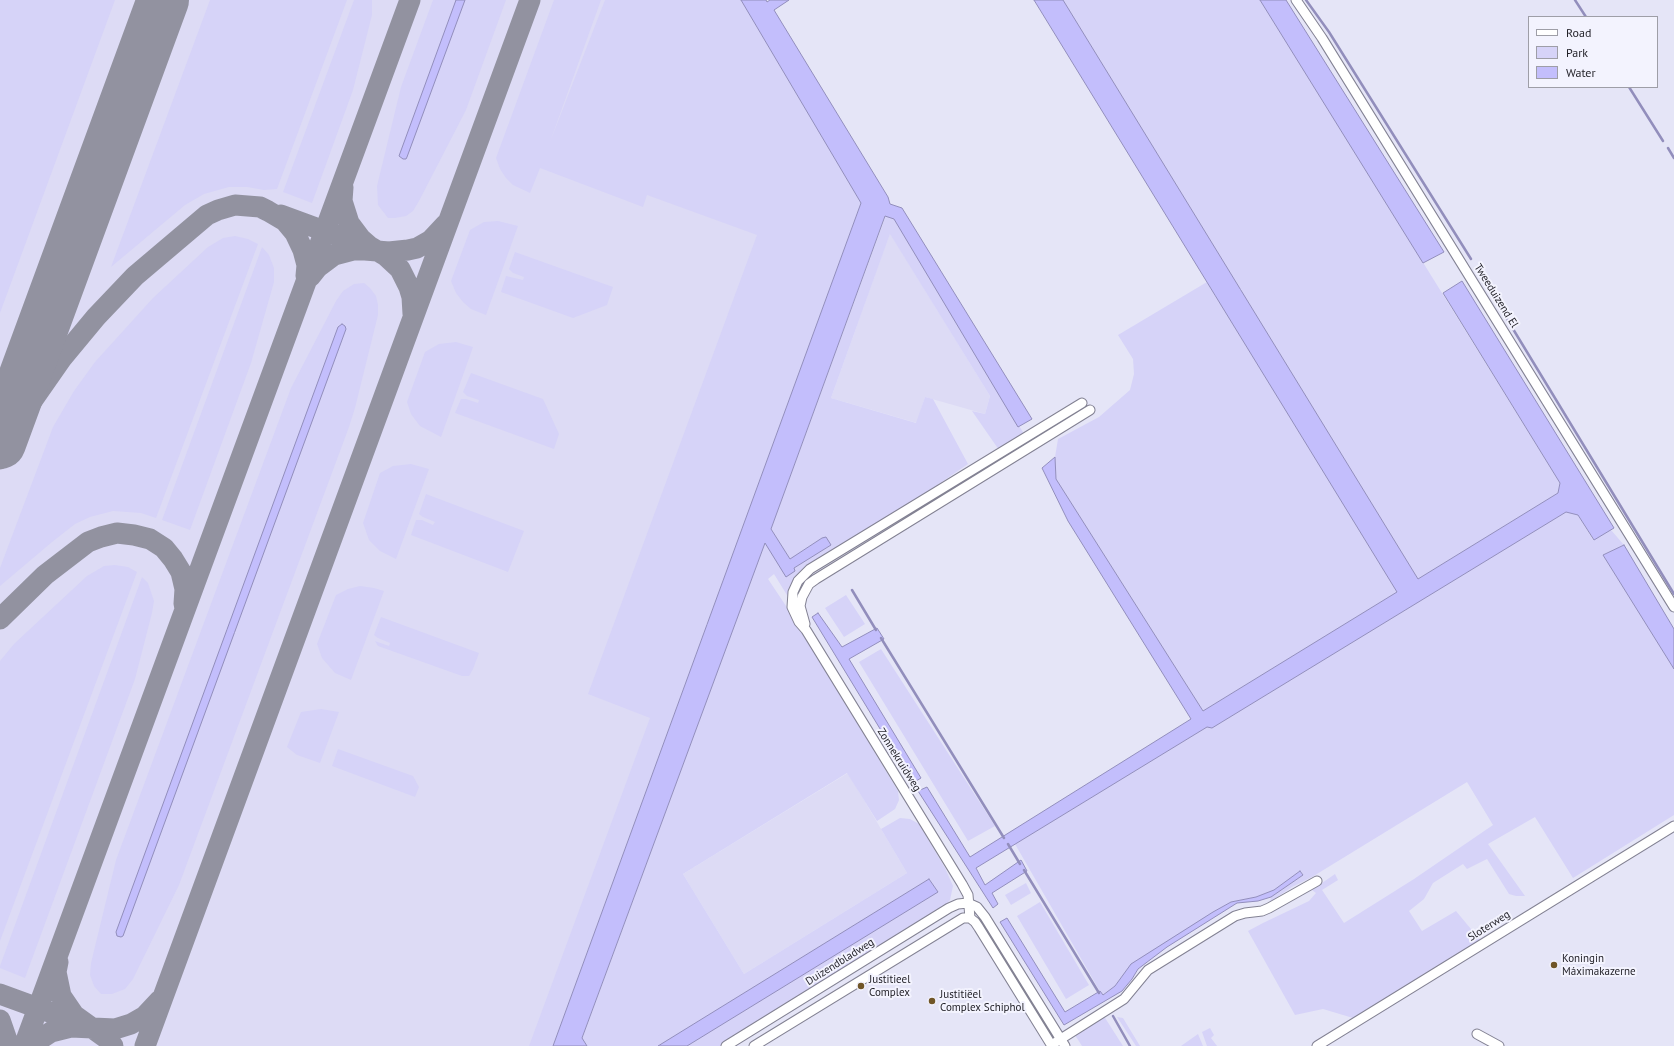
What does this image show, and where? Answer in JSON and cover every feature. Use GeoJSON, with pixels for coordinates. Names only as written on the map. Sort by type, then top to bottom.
{"type":"FeatureCollection","features":[{"type":"Feature","properties":{"kind":"street","name":"Tweeduizend El"},"geometry":{"type":"LineString","coordinates":[[1296,0],[1330,52],[1674,607]]}},
{"type":"Feature","properties":{"kind":"street","name":"Zonnekruidweg"},"geometry":{"type":"LineString","coordinates":[[970,918],[968,895],[806,630],[799,622],[792,607],[793,592],[798,581],[803,575],[836,553],[1082,403]]}},
{"type":"Feature","properties":{"kind":"street"},"geometry":{"type":"LineString","coordinates":[[806,630],[800,606],[802,597],[809,584],[1090,410]]}},
{"type":"Feature","properties":{"kind":"street","name":"Sloterweg"},"geometry":{"type":"LineString","coordinates":[[1317,1046],[1674,826]]}},
{"type":"Feature","properties":{"kind":"street"},"geometry":{"type":"LineString","coordinates":[[754,1046],[963,918],[970,918],[975,922],[1052,1045],[1063,1042],[1124,999],[1148,970],[1235,916],[1269,908],[1317,881]]}},
{"type":"Feature","properties":{"kind":"street","name":"Duizendbladweg"},"geometry":{"type":"LineString","coordinates":[[726,1046],[950,908],[958,904],[968,904]]}},
{"type":"Feature","properties":{"kind":"street"},"geometry":{"type":"LineString","coordinates":[[968,904],[977,907],[985,917],[1063,1042]]}},
{"type":"Feature","properties":{"kind":"street"},"geometry":{"type":"LineString","coordinates":[[1478,1034],[1499,1046]]}},
{"type":"Feature","properties":{"kind":"shaded area"},"geometry":{"type":"Polygon","coordinates":[[[0,0],[741,0],[861,203],[553,1046],[0,1046],[0,0]]]}},
{"type":"Feature","properties":{"kind":"shaded area"},"geometry":{"type":"Polygon","coordinates":[[[890,233],[990,396],[985,414],[925,397],[917,423],[831,398],[890,233]]]}},
{"type":"Feature","properties":{"kind":"shaded area"},"geometry":{"type":"Polygon","coordinates":[[[848,773],[907,873],[744,974],[683,874],[848,773]]]}},
{"type":"Feature","properties":{"kind":"green space"},"geometry":{"type":"Polygon","coordinates":[[[0,0],[115,0],[0,313],[0,0]]]}},
{"type":"Feature","properties":{"kind":"green space"},"geometry":{"type":"Polygon","coordinates":[[[210,0],[347,0],[277,189],[264,190],[247,187],[229,187],[204,194],[185,205],[111,267],[210,0]]]}},
{"type":"Feature","properties":{"kind":"green space"},"geometry":{"type":"Polygon","coordinates":[[[354,0],[372,0],[372,15],[353,90],[312,203],[283,192],[354,0]]]}},
{"type":"Feature","properties":{"kind":"green space"},"geometry":{"type":"Polygon","coordinates":[[[433,0],[506,0],[466,110],[419,201],[413,211],[406,216],[388,218],[378,205],[377,186],[401,87],[433,0]]]}},
{"type":"Feature","properties":{"kind":"green space"},"geometry":{"type":"Polygon","coordinates":[[[554,0],[601,0],[550,142],[605,0],[741,0],[861,203],[553,1046],[529,1046],[650,718],[588,694],[757,235],[647,195],[643,207],[540,168],[530,193],[513,185],[506,178],[500,169],[496,158],[554,0]]]}},
{"type":"Feature","properties":{"kind":"green space"},"geometry":{"type":"Polygon","coordinates":[[[1063,0],[1260,0],[1560,483],[1558,493],[1418,579],[1063,0]]]}},
{"type":"Feature","properties":{"kind":"green space"},"geometry":{"type":"Polygon","coordinates":[[[889,207],[1024,434],[999,450],[972,411],[985,414],[990,396],[890,234],[831,398],[916,423],[925,397],[933,399],[968,464],[898,512],[803,570],[790,600],[774,574],[768,579],[790,612],[898,791],[899,800],[895,809],[877,821],[847,773],[683,874],[744,974],[907,873],[881,829],[900,818],[910,819],[919,824],[945,868],[953,886],[950,900],[943,908],[720,1046],[687,1046],[938,892],[929,879],[658,1046],[587,1046],[582,1039],[765,542],[794,568],[831,545],[822,538],[790,559],[771,529],[889,207]]]}},
{"type":"Feature","properties":{"kind":"green space"},"geometry":{"type":"Polygon","coordinates":[[[498,221],[518,226],[486,315],[471,309],[463,302],[456,293],[451,281],[470,230],[484,222],[498,221]]]}},
{"type":"Feature","properties":{"kind":"green space"},"geometry":{"type":"Polygon","coordinates":[[[235,236],[248,239],[258,244],[156,518],[141,513],[113,511],[90,517],[75,524],[0,586],[0,568],[53,427],[74,391],[95,362],[153,298],[208,247],[223,238],[235,236]]]}},
{"type":"Feature","properties":{"kind":"green space"},"geometry":{"type":"Polygon","coordinates":[[[262,247],[269,255],[274,268],[274,282],[251,363],[190,530],[162,520],[262,247]]]}},
{"type":"Feature","properties":{"kind":"green space"},"geometry":{"type":"Polygon","coordinates":[[[515,252],[613,287],[607,305],[573,318],[501,292],[506,276],[523,280],[524,277],[513,273],[509,269],[515,252]]]}},
{"type":"Feature","properties":{"kind":"green space"},"geometry":{"type":"Polygon","coordinates":[[[1207,282],[1397,592],[1203,711],[1056,479],[1055,457],[1058,439],[1099,417],[1130,390],[1134,374],[1133,359],[1118,335],[1207,282]]]}},
{"type":"Feature","properties":{"kind":"green space"},"geometry":{"type":"Polygon","coordinates":[[[364,283],[376,296],[378,315],[349,427],[179,885],[133,979],[125,989],[112,994],[101,994],[94,986],[90,975],[91,963],[116,860],[291,388],[336,301],[343,291],[354,284],[364,283]]]}},
{"type":"Feature","properties":{"kind":"green space"},"geometry":{"type":"Polygon","coordinates":[[[456,342],[473,347],[441,437],[420,426],[411,414],[407,402],[425,352],[439,344],[456,342]]]}},
{"type":"Feature","properties":{"kind":"green space"},"geometry":{"type":"Polygon","coordinates":[[[471,373],[543,399],[559,434],[554,449],[455,413],[461,399],[478,403],[479,400],[467,396],[463,392],[471,373]]]}},
{"type":"Feature","properties":{"kind":"green space"},"geometry":{"type":"Polygon","coordinates":[[[411,464],[429,469],[396,559],[380,551],[369,540],[363,523],[380,473],[393,466],[411,464]]]}},
{"type":"Feature","properties":{"kind":"green space"},"geometry":{"type":"Polygon","coordinates":[[[426,494],[524,531],[508,572],[411,535],[416,520],[422,520],[433,525],[435,522],[419,514],[426,494]]]}},
{"type":"Feature","properties":{"kind":"green space"},"geometry":{"type":"Polygon","coordinates":[[[1566,512],[1578,515],[1593,540],[1611,530],[1624,545],[1603,555],[1674,669],[1674,815],[1573,878],[1535,817],[1488,844],[1525,896],[1509,894],[1487,859],[1467,869],[1463,864],[1433,883],[1424,899],[1409,911],[1422,931],[1456,911],[1480,940],[1353,1018],[1323,1009],[1295,1015],[1248,931],[1309,901],[1316,893],[1312,890],[1335,874],[1338,880],[1322,890],[1344,923],[1414,879],[1493,825],[1467,782],[1312,877],[1292,887],[1270,902],[1271,897],[1303,875],[1300,871],[1274,890],[1256,897],[1231,902],[1213,912],[1122,977],[1115,986],[1102,995],[1015,844],[1207,727],[1212,728],[1566,512]]]}},
{"type":"Feature","properties":{"kind":"green space"},"geometry":{"type":"Polygon","coordinates":[[[115,565],[128,567],[137,572],[0,941],[0,661],[14,644],[87,576],[104,566],[115,565]]]}},
{"type":"Feature","properties":{"kind":"green space"},"geometry":{"type":"Polygon","coordinates":[[[142,577],[148,583],[154,601],[135,679],[25,978],[0,968],[0,966],[142,577]]]}},
{"type":"Feature","properties":{"kind":"green space"},"geometry":{"type":"Polygon","coordinates":[[[360,586],[384,591],[351,680],[335,673],[322,658],[317,644],[336,595],[348,589],[360,586]]]}},
{"type":"Feature","properties":{"kind":"green space"},"geometry":{"type":"Polygon","coordinates":[[[846,595],[865,624],[844,637],[825,608],[846,595]]]}},
{"type":"Feature","properties":{"kind":"green space"},"geometry":{"type":"Polygon","coordinates":[[[381,617],[479,653],[469,676],[462,676],[378,646],[375,641],[389,646],[390,643],[374,635],[381,617]]]}},
{"type":"Feature","properties":{"kind":"green space"},"geometry":{"type":"Polygon","coordinates":[[[881,649],[995,826],[968,841],[859,662],[881,649]]]}},
{"type":"Feature","properties":{"kind":"green space"},"geometry":{"type":"Polygon","coordinates":[[[321,709],[339,712],[320,763],[297,755],[287,747],[301,712],[321,709]]]}},
{"type":"Feature","properties":{"kind":"green space"},"geometry":{"type":"Polygon","coordinates":[[[338,749],[413,776],[419,787],[415,797],[332,766],[338,749]]]}},
{"type":"Feature","properties":{"kind":"green space"},"geometry":{"type":"Polygon","coordinates":[[[1026,883],[1031,893],[1011,905],[1005,895],[1026,883]]]}},
{"type":"Feature","properties":{"kind":"green space"},"geometry":{"type":"Polygon","coordinates":[[[1040,902],[1089,985],[1066,999],[1017,916],[1040,902]]]}},
{"type":"Feature","properties":{"kind":"green space"},"geometry":{"type":"Polygon","coordinates":[[[1100,1010],[1123,1046],[1082,1046],[1071,1029],[1100,1010]]]}},
{"type":"Feature","properties":{"kind":"green space"},"geometry":{"type":"Polygon","coordinates":[[[1117,1017],[1123,1018],[1140,1046],[1136,1046],[1117,1017]]]}},
{"type":"Feature","properties":{"kind":"green space"},"geometry":{"type":"Polygon","coordinates":[[[1210,1028],[1214,1035],[1211,1038],[1217,1046],[1207,1046],[1202,1032],[1210,1028]]]}},
{"type":"Feature","properties":{"kind":"green space"},"geometry":{"type":"Polygon","coordinates":[[[1198,1034],[1203,1046],[1181,1046],[1198,1034]]]}},
{"type":"Feature","properties":{"kind":"water"},"geometry":{"type":"Polygon","coordinates":[[[456,0],[465,0],[407,157],[406,159],[403,159],[399,156],[456,0]]]}},
{"type":"Feature","properties":{"kind":"water"},"geometry":{"type":"Polygon","coordinates":[[[741,0],[766,0],[767,2],[770,0],[789,0],[774,10],[888,197],[890,204],[902,208],[1032,419],[1018,427],[894,219],[885,216],[771,529],[790,559],[822,538],[826,537],[831,545],[794,568],[795,571],[786,577],[765,543],[582,1038],[587,1046],[553,1046],[861,203],[741,0]]]}},
{"type":"Feature","properties":{"kind":"water"},"geometry":{"type":"Polygon","coordinates":[[[1034,0],[1063,0],[1418,579],[1558,493],[1560,483],[1443,293],[1462,281],[1614,528],[1594,540],[1578,515],[1566,512],[1212,728],[1207,727],[976,868],[985,885],[1021,860],[1027,871],[992,893],[998,904],[993,908],[918,791],[927,787],[970,857],[1191,719],[1068,521],[1042,468],[1055,457],[1056,479],[1203,711],[1397,592],[1034,0]]]}},
{"type":"Feature","properties":{"kind":"water"},"geometry":{"type":"Polygon","coordinates":[[[1260,0],[1286,0],[1444,252],[1423,263],[1260,0]]]}},
{"type":"Feature","properties":{"kind":"water"},"geometry":{"type":"Polygon","coordinates":[[[342,324],[346,329],[123,936],[117,936],[116,932],[338,327],[342,324]]]}},
{"type":"Feature","properties":{"kind":"water"},"geometry":{"type":"Polygon","coordinates":[[[1624,545],[1674,629],[1674,669],[1603,555],[1624,545]]]}},
{"type":"Feature","properties":{"kind":"water"},"geometry":{"type":"Polygon","coordinates":[[[818,613],[842,647],[877,628],[884,639],[849,659],[921,778],[913,783],[812,617],[818,613]]]}},
{"type":"Feature","properties":{"kind":"water"},"geometry":{"type":"Polygon","coordinates":[[[1300,871],[1303,875],[1271,897],[1258,901],[1237,903],[1167,947],[1138,969],[1122,991],[1064,1025],[1000,922],[1007,918],[1065,1012],[1100,991],[1103,995],[1115,986],[1131,964],[1213,912],[1231,902],[1256,897],[1274,890],[1300,871]]]}},
{"type":"Feature","properties":{"kind":"water"},"geometry":{"type":"Polygon","coordinates":[[[929,879],[938,892],[687,1046],[658,1046],[929,879]]]}},
{"type":"Feature","properties":{"kind":"waterway"},"geometry":{"type":"LineString","coordinates":[[1306,0],[1329,32],[1471,259]]}},
{"type":"Feature","properties":{"kind":"waterway"},"geometry":{"type":"LineString","coordinates":[[1575,0],[1585,16]]}},
{"type":"Feature","properties":{"kind":"waterway"},"geometry":{"type":"LineString","coordinates":[[1630,88],[1663,141]]}},
{"type":"Feature","properties":{"kind":"waterway"},"geometry":{"type":"LineString","coordinates":[[1668,148],[1674,158]]}},
{"type":"Feature","properties":{"kind":"waterway"},"geometry":{"type":"LineString","coordinates":[[1479,273],[1674,594]]}},
{"type":"Feature","properties":{"kind":"waterway"},"geometry":{"type":"LineString","coordinates":[[852,590],[876,630]]}},
{"type":"Feature","properties":{"kind":"waterway"},"geometry":{"type":"LineString","coordinates":[[881,638],[1004,838]]}},
{"type":"Feature","properties":{"kind":"waterway"},"geometry":{"type":"LineString","coordinates":[[1008,844],[1020,864]]}},
{"type":"Feature","properties":{"kind":"waterway"},"geometry":{"type":"LineString","coordinates":[[1024,870],[1099,993]]}},
{"type":"Feature","properties":{"kind":"waterway"},"geometry":{"type":"LineString","coordinates":[[1113,1016],[1130,1046]]}},
{"type":"Feature","properties":{"kind":"taxiway"},"geometry":{"type":"LineString","coordinates":[[24,1046],[410,0]]}},
{"type":"Feature","properties":{"kind":"taxiway"},"geometry":{"type":"LineString","coordinates":[[145,1046],[530,0]]}},
{"type":"Feature","properties":{"kind":"taxiway"},"geometry":{"type":"LineString","coordinates":[[343,187],[342,201],[349,223],[361,239],[369,246],[386,256],[400,269],[412,297],[413,314]]}},
{"type":"Feature","properties":{"kind":"taxiway"},"geometry":{"type":"LineString","coordinates":[[0,459],[32,401],[62,358],[96,317],[135,276],[207,215],[235,205],[260,207],[285,221],[295,233],[303,250],[307,265],[306,276]]}},
{"type":"Feature","properties":{"kind":"taxiway"},"geometry":{"type":"LineString","coordinates":[[281,215],[368,247]]}},
{"type":"Feature","properties":{"kind":"taxiway"},"geometry":{"type":"LineString","coordinates":[[310,277],[318,267],[334,255],[353,250],[389,252],[417,248],[431,240],[446,224]]}},
{"type":"Feature","properties":{"kind":"taxiway"},"geometry":{"type":"LineString","coordinates":[[0,619],[45,575],[88,542],[117,533],[150,539],[164,548],[181,572],[185,589],[184,604]]}},
{"type":"Feature","properties":{"kind":"taxiway"},"geometry":{"type":"LineString","coordinates":[[58,962],[56,972],[61,996],[74,1015],[106,1038],[113,1046]]}},
{"type":"Feature","properties":{"kind":"taxiway"},"geometry":{"type":"LineString","coordinates":[[0,994],[82,1024]]}},
{"type":"Feature","properties":{"kind":"taxiway"},"geometry":{"type":"LineString","coordinates":[[30,1046],[51,1032],[71,1027],[115,1029],[131,1024],[145,1016],[160,1000]]}},
{"type":"Feature","properties":{"kind":"taxiway"},"geometry":{"type":"LineString","coordinates":[[0,1020],[9,1046]]}},
{"type":"Feature","properties":{"kind":"runway"},"geometry":{"type":"LineString","coordinates":[[0,443],[163,0]]}},
{"type":"Feature","properties":{"kind":"place","name":"Koningin Máximakazerne"},"geometry":{"type":"Point","coordinates":[1554,965]}},
{"type":"Feature","properties":{"kind":"place","name":"Justitieel Complex"},"geometry":{"type":"Point","coordinates":[861,986]}},
{"type":"Feature","properties":{"kind":"place","name":"Justitiëel Complex Schiphol"},"geometry":{"type":"Point","coordinates":[932,1001]}}]}
